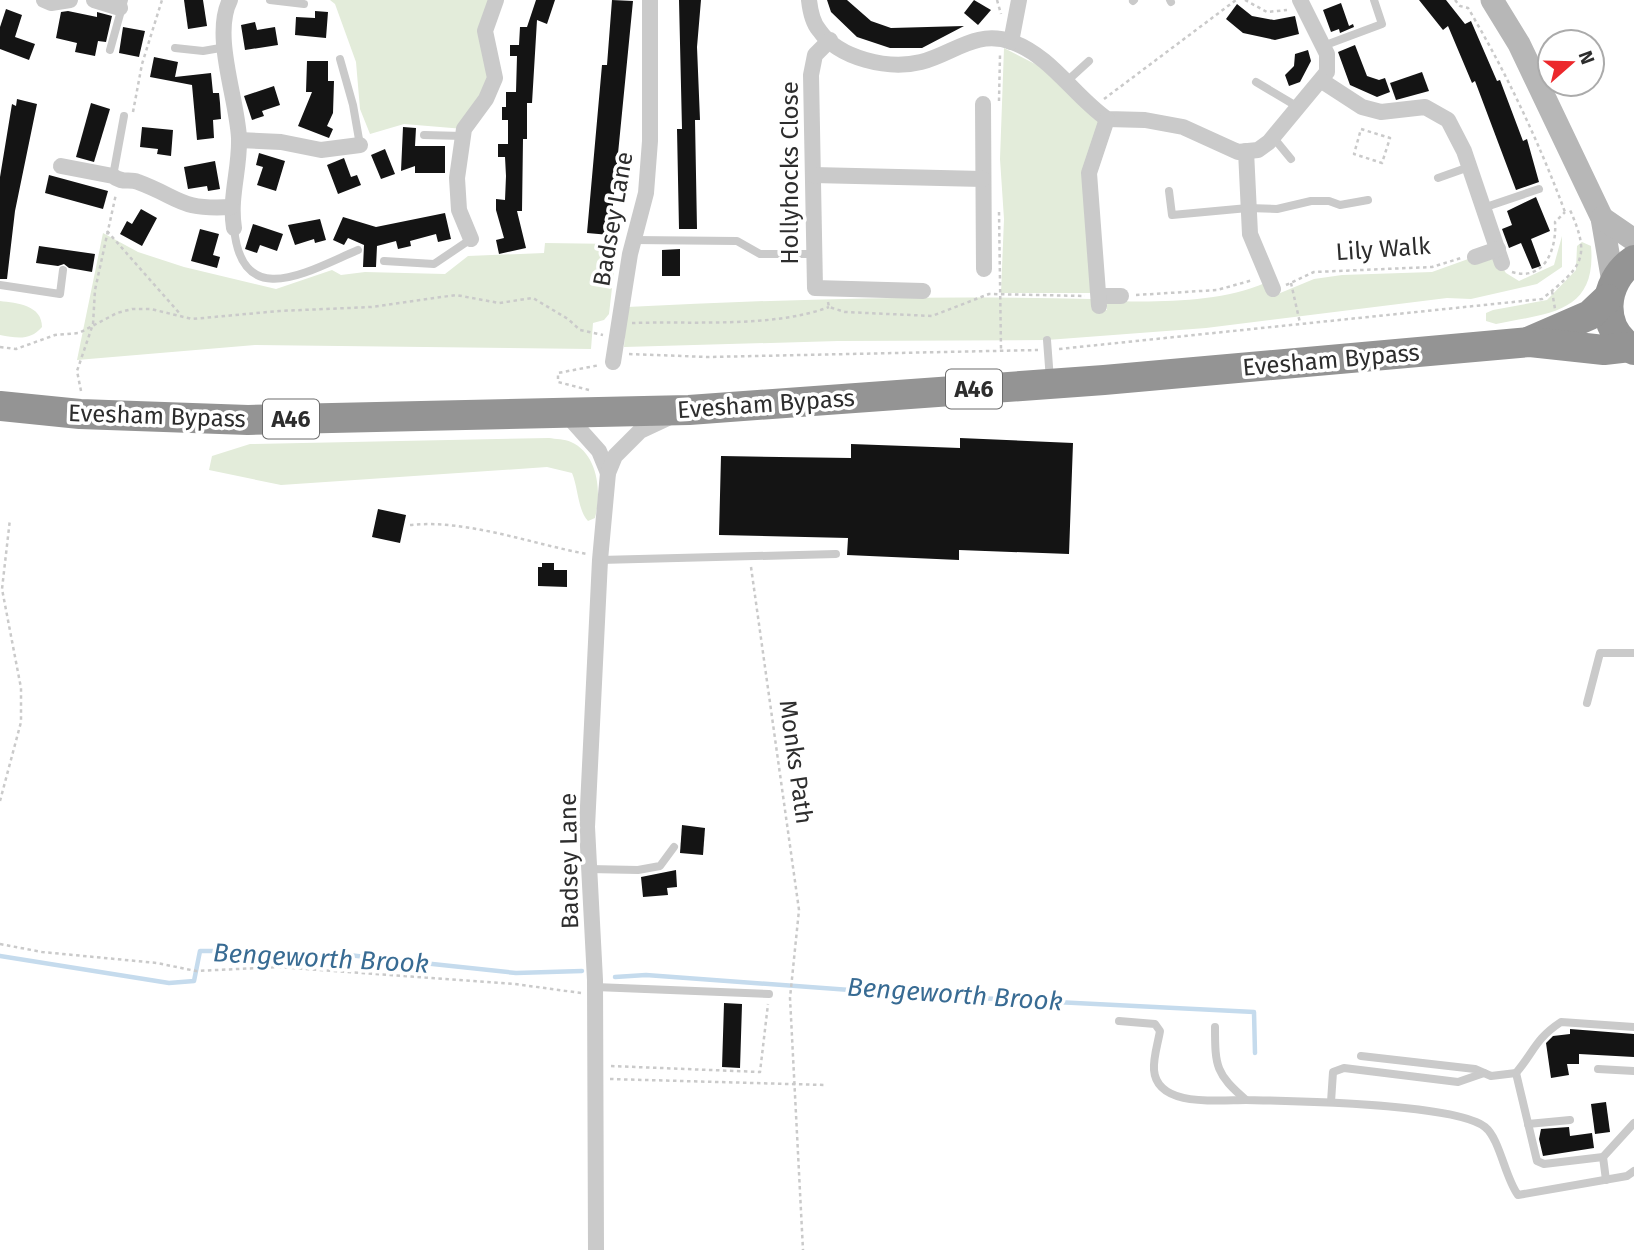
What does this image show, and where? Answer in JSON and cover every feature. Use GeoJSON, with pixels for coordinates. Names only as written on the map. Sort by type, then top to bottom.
{"type":"FeatureCollection","features":[{"type":"Feature","properties":{"kind":"highway","name":"Evesham Bypass"},"geometry":{"type":"LineString","coordinates":[[1530,342],[1590,315],[1623,268],[1634,260]]}},
{"type":"Feature","properties":{"kind":"highway"},"geometry":{"type":"LineString","coordinates":[[1610,290],[1612,326],[1632,349]]}},
{"type":"Feature","properties":{"kind":"highway","name":"Evesham Bypass"},"geometry":{"type":"LineString","coordinates":[[0,406],[80,414],[248,420],[689,410],[1050,383],[1530,342],[1604,350],[1632,349]]}},
{"type":"Feature","properties":{"kind":"main road"},"geometry":{"type":"LineString","coordinates":[[1492,0],[1520,44],[1597,207],[1610,290]]}},
{"type":"Feature","properties":{"kind":"main road"},"geometry":{"type":"LineString","coordinates":[[1597,207],[1634,240]]}},
{"type":"Feature","properties":{"kind":"street"},"geometry":{"type":"LineString","coordinates":[[44,0],[51,3],[70,0]]}},
{"type":"Feature","properties":{"kind":"street"},"geometry":{"type":"LineString","coordinates":[[94,0],[122,4]]}},
{"type":"Feature","properties":{"kind":"street"},"geometry":{"type":"LineString","coordinates":[[230,0],[225,9],[223,33],[239,140],[231,207],[234,228]]}},
{"type":"Feature","properties":{"kind":"street"},"geometry":{"type":"LineString","coordinates":[[471,239],[459,210],[457,178],[463,136],[495,78],[485,31],[496,0]]}},
{"type":"Feature","properties":{"kind":"street","name":"Badsey Lane"},"geometry":{"type":"LineString","coordinates":[[616,344],[633,240],[646,193],[650,141],[650,0]]}},
{"type":"Feature","properties":{"kind":"street"},"geometry":{"type":"LineString","coordinates":[[809,0],[819,30],[849,53],[883,63],[921,62],[976,39],[1012,42],[1037,55],[1107,119],[1145,120],[1184,127],[1238,152],[1258,150],[1273,137],[1327,72],[1323,46],[1301,2]]}},
{"type":"Feature","properties":{"kind":"street"},"geometry":{"type":"LineString","coordinates":[[1012,42],[1019,0]]}},
{"type":"Feature","properties":{"kind":"street","name":"Hollyhocks Close"},"geometry":{"type":"LineString","coordinates":[[831,40],[815,55],[811,75],[814,288],[923,291]]}},
{"type":"Feature","properties":{"kind":"street"},"geometry":{"type":"LineString","coordinates":[[1322,81],[1363,107],[1381,112],[1440,107],[1469,167],[1500,256],[1469,257]]}},
{"type":"Feature","properties":{"kind":"street"},"geometry":{"type":"LineString","coordinates":[[983,104],[984,269]]}},
{"type":"Feature","properties":{"kind":"street"},"geometry":{"type":"LineString","coordinates":[[1107,119],[1089,173],[1099,301],[1121,296]]}},
{"type":"Feature","properties":{"kind":"street"},"geometry":{"type":"LineString","coordinates":[[239,140],[281,142],[321,149],[360,145]]}},
{"type":"Feature","properties":{"kind":"street"},"geometry":{"type":"LineString","coordinates":[[1246,151],[1250,234],[1270,282]]}},
{"type":"Feature","properties":{"kind":"street"},"geometry":{"type":"LineString","coordinates":[[61,166],[113,176],[119,181],[136,181],[184,205],[203,209],[231,207]]}},
{"type":"Feature","properties":{"kind":"street"},"geometry":{"type":"LineString","coordinates":[[813,175],[983,179]]}},
{"type":"Feature","properties":{"kind":"street","name":"Badsey Lane"},"geometry":{"type":"LineString","coordinates":[[596,1250],[593,1072],[595,987],[587,827],[600,558],[608,473],[628,439],[689,410]]}},
{"type":"Feature","properties":{"kind":"street"},"geometry":{"type":"LineString","coordinates":[[565,413],[599,451],[608,473]]}},
{"type":"Feature","properties":{"kind":"lane"},"geometry":{"type":"LineString","coordinates":[[270,0],[304,4]]}},
{"type":"Feature","properties":{"kind":"lane"},"geometry":{"type":"LineString","coordinates":[[1323,46],[1382,24],[1374,0]]}},
{"type":"Feature","properties":{"kind":"lane"},"geometry":{"type":"LineString","coordinates":[[110,50],[122,4]]}},
{"type":"Feature","properties":{"kind":"lane"},"geometry":{"type":"LineString","coordinates":[[175,48],[203,51],[226,47]]}},
{"type":"Feature","properties":{"kind":"lane"},"geometry":{"type":"LineString","coordinates":[[340,59],[353,105],[360,145]]}},
{"type":"Feature","properties":{"kind":"lane"},"geometry":{"type":"LineString","coordinates":[[1066,82],[1089,61]]}},
{"type":"Feature","properties":{"kind":"lane"},"geometry":{"type":"LineString","coordinates":[[1256,82],[1298,107]]}},
{"type":"Feature","properties":{"kind":"lane"},"geometry":{"type":"LineString","coordinates":[[113,176],[124,116]]}},
{"type":"Feature","properties":{"kind":"lane"},"geometry":{"type":"LineString","coordinates":[[424,135],[463,136]]}},
{"type":"Feature","properties":{"kind":"lane"},"geometry":{"type":"LineString","coordinates":[[1273,137],[1291,159]]}},
{"type":"Feature","properties":{"kind":"lane"},"geometry":{"type":"LineString","coordinates":[[1438,178],[1469,167]]}},
{"type":"Feature","properties":{"kind":"lane"},"geometry":{"type":"LineString","coordinates":[[1483,208],[1539,189]]}},
{"type":"Feature","properties":{"kind":"lane"},"geometry":{"type":"LineString","coordinates":[[1169,191],[1172,215],[1248,208],[1277,209],[1311,201],[1329,201],[1340,205],[1368,200]]}},
{"type":"Feature","properties":{"kind":"lane"},"geometry":{"type":"LineString","coordinates":[[234,228],[240,257],[252,273],[264,280],[286,281],[358,250]]}},
{"type":"Feature","properties":{"kind":"lane"},"geometry":{"type":"LineString","coordinates":[[384,261],[434,264],[471,239]]}},
{"type":"Feature","properties":{"kind":"lane"},"geometry":{"type":"LineString","coordinates":[[633,240],[737,241],[760,254],[814,254]]}},
{"type":"Feature","properties":{"kind":"lane"},"geometry":{"type":"LineString","coordinates":[[0,285],[60,294],[63,270]]}},
{"type":"Feature","properties":{"kind":"lane"},"geometry":{"type":"LineString","coordinates":[[1047,340],[1050,383]]}},
{"type":"Feature","properties":{"kind":"lane"},"geometry":{"type":"LineString","coordinates":[[600,558],[836,554]]}},
{"type":"Feature","properties":{"kind":"lane"},"geometry":{"type":"LineString","coordinates":[[1587,703],[1600,653],[1634,653]]}},
{"type":"Feature","properties":{"kind":"lane"},"geometry":{"type":"LineString","coordinates":[[589,869],[638,870],[660,866],[674,847]]}},
{"type":"Feature","properties":{"kind":"lane"},"geometry":{"type":"LineString","coordinates":[[595,987],[769,994]]}},
{"type":"Feature","properties":{"kind":"lane"},"geometry":{"type":"LineString","coordinates":[[1119,1021],[1155,1024],[1160,1031],[1153,1069],[1157,1083],[1169,1094],[1246,1100],[1331,1102],[1464,1116],[1488,1129],[1511,1186],[1518,1195],[1627,1176],[1634,1171]]}},
{"type":"Feature","properties":{"kind":"lane"},"geometry":{"type":"LineString","coordinates":[[1361,1056],[1415,1060],[1491,1076],[1516,1073],[1527,1060],[1536,1041],[1561,1022],[1634,1027]]}},
{"type":"Feature","properties":{"kind":"lane"},"geometry":{"type":"LineString","coordinates":[[1215,1027],[1215,1063],[1223,1080],[1246,1100]]}},
{"type":"Feature","properties":{"kind":"lane"},"geometry":{"type":"LineString","coordinates":[[1331,1102],[1333,1072],[1344,1068],[1458,1082],[1484,1073]]}},
{"type":"Feature","properties":{"kind":"lane"},"geometry":{"type":"LineString","coordinates":[[1598,1069],[1634,1071]]}},
{"type":"Feature","properties":{"kind":"lane"},"geometry":{"type":"LineString","coordinates":[[1516,1073],[1533,1153],[1537,1161],[1544,1164],[1603,1157],[1634,1123]]}},
{"type":"Feature","properties":{"kind":"lane"},"geometry":{"type":"LineString","coordinates":[[1528,1124],[1570,1120]]}},
{"type":"Feature","properties":{"kind":"lane"},"geometry":{"type":"LineString","coordinates":[[1603,1157],[1606,1180]]}},
{"type":"Feature","properties":{"kind":"path"},"geometry":{"type":"LineString","coordinates":[[1093,107],[1236,0]]}},
{"type":"Feature","properties":{"kind":"path"},"geometry":{"type":"LineString","coordinates":[[1245,0],[1257,9],[1276,13],[1301,2]]}},
{"type":"Feature","properties":{"kind":"path"},"geometry":{"type":"LineString","coordinates":[[0,347],[16,349],[55,335],[79,333],[117,313],[132,309],[151,309],[192,319],[237,317],[279,311],[371,307],[456,295],[499,303],[533,299],[568,319],[580,330],[616,344],[708,357],[1048,350],[1542,299],[1552,293],[1569,275],[1583,254],[1581,238],[1484,35],[1468,8],[1460,6],[1455,0]]}},
{"type":"Feature","properties":{"kind":"path"},"geometry":{"type":"LineString","coordinates":[[1361,129],[1377,134],[1390,138],[1382,163],[1354,154],[1361,129]]}},
{"type":"Feature","properties":{"kind":"path"},"geometry":{"type":"LineString","coordinates":[[1500,256],[1510,271],[1519,274],[1533,271],[1549,260],[1556,238],[1555,222],[1567,211],[1597,207]]}},
{"type":"Feature","properties":{"kind":"path"},"geometry":{"type":"LineString","coordinates":[[107,231],[182,316]]}},
{"type":"Feature","properties":{"kind":"path","name":"Lily Walk"},"geometry":{"type":"LineString","coordinates":[[1121,296],[1217,290],[1270,282],[1291,283],[1314,272],[1432,267],[1469,257]]}},
{"type":"Feature","properties":{"kind":"path"},"geometry":{"type":"LineString","coordinates":[[1291,283],[1300,323]]}},
{"type":"Feature","properties":{"kind":"path"},"geometry":{"type":"LineString","coordinates":[[825,290],[829,307]]}},
{"type":"Feature","properties":{"kind":"path"},"geometry":{"type":"LineString","coordinates":[[608,412],[607,394],[558,382],[558,373],[616,344],[807,315],[829,307],[845,312],[932,316],[989,294],[1099,301]]}},
{"type":"Feature","properties":{"kind":"path"},"geometry":{"type":"LineString","coordinates":[[76,371],[82,397]]}},
{"type":"Feature","properties":{"kind":"path"},"geometry":{"type":"LineString","coordinates":[[0,801],[21,722],[21,688],[2,589],[10,519]]}},
{"type":"Feature","properties":{"kind":"path"},"geometry":{"type":"LineString","coordinates":[[410,525],[432,523],[548,544],[600,558]]}},
{"type":"Feature","properties":{"kind":"path","name":"Monks Path"},"geometry":{"type":"LineString","coordinates":[[749,556],[799,910],[790,998],[793,1084]]}},
{"type":"Feature","properties":{"kind":"path"},"geometry":{"type":"LineString","coordinates":[[0,944],[206,972],[279,967],[595,987]]}},
{"type":"Feature","properties":{"kind":"path"},"geometry":{"type":"LineString","coordinates":[[593,1072],[760,1072],[769,994]]}},
{"type":"Feature","properties":{"kind":"path"},"geometry":{"type":"LineString","coordinates":[[593,1072],[825,1085]]}},
{"type":"Feature","properties":{"kind":"path"},"geometry":{"type":"LineString","coordinates":[[793,1084],[803,1250]]}},
{"type":"Feature","properties":{"kind":"green space"},"geometry":{"type":"Polygon","coordinates":[[[330,0],[496,0],[485,31],[495,78],[464,129],[404,124],[370,134],[360,109],[356,62],[335,4],[330,0]]]}},
{"type":"Feature","properties":{"kind":"green space"},"geometry":{"type":"Polygon","coordinates":[[[1004,48],[1039,66],[1100,123],[1092,146],[1094,293],[1001,293],[1004,219],[1000,159],[1004,48]]]}},
{"type":"Feature","properties":{"kind":"green space"},"geometry":{"type":"Polygon","coordinates":[[[103,233],[138,252],[184,267],[276,289],[332,270],[341,275],[365,272],[445,274],[468,256],[544,253],[545,243],[617,244],[609,314],[604,320],[593,323],[591,349],[255,345],[77,360],[103,233]]]}},
{"type":"Feature","properties":{"kind":"green space"},"geometry":{"type":"Polygon","coordinates":[[[1562,236],[1562,267],[1537,284],[1471,299],[1447,298],[1206,328],[1047,340],[838,341],[624,347],[627,307],[975,297],[1091,299],[1092,310],[1107,310],[1106,301],[1208,298],[1247,290],[1265,283],[1273,296],[1314,279],[1342,275],[1432,272],[1471,258],[1494,256],[1506,273],[1519,281],[1554,265],[1562,236]]]}},
{"type":"Feature","properties":{"kind":"green space"},"geometry":{"type":"Polygon","coordinates":[[[1582,242],[1591,246],[1591,268],[1586,285],[1577,298],[1565,306],[1534,317],[1496,324],[1486,321],[1486,313],[1493,310],[1547,300],[1576,270],[1577,246],[1582,242]]]}},
{"type":"Feature","properties":{"kind":"green space"},"geometry":{"type":"Polygon","coordinates":[[[0,301],[27,306],[38,314],[42,327],[28,336],[0,335],[0,301]]]}},
{"type":"Feature","properties":{"kind":"green space"},"geometry":{"type":"Polygon","coordinates":[[[549,438],[571,442],[587,455],[598,486],[595,518],[588,521],[585,517],[572,473],[547,467],[281,485],[209,470],[212,456],[250,444],[549,438]]]}},
{"type":"Feature","properties":{"kind":"building"},"geometry":{"type":"Polygon","coordinates":[[[184,0],[203,0],[207,26],[188,29],[184,0]]]}},
{"type":"Feature","properties":{"kind":"building"},"geometry":{"type":"Polygon","coordinates":[[[536,0],[555,0],[547,24],[537,20],[532,103],[527,103],[527,139],[523,139],[522,211],[517,211],[526,248],[499,254],[496,240],[504,238],[496,210],[496,199],[505,200],[506,176],[505,157],[498,157],[498,144],[508,144],[508,120],[502,120],[502,107],[506,107],[506,92],[516,92],[517,56],[510,56],[510,45],[519,45],[520,27],[527,27],[536,0]]]}},
{"type":"Feature","properties":{"kind":"building"},"geometry":{"type":"Polygon","coordinates":[[[612,0],[633,1],[610,235],[587,233],[602,65],[607,65],[612,0]]]}},
{"type":"Feature","properties":{"kind":"building"},"geometry":{"type":"Polygon","coordinates":[[[679,0],[701,0],[697,47],[700,120],[695,120],[697,229],[679,229],[677,129],[682,129],[679,0]]]}},
{"type":"Feature","properties":{"kind":"building"},"geometry":{"type":"Polygon","coordinates":[[[827,0],[847,0],[871,21],[891,28],[964,26],[922,48],[890,48],[857,37],[831,12],[827,0]]]}},
{"type":"Feature","properties":{"kind":"building"},"geometry":{"type":"Polygon","coordinates":[[[974,0],[991,10],[978,25],[964,13],[974,0]]]}},
{"type":"Feature","properties":{"kind":"building"},"geometry":{"type":"Polygon","coordinates":[[[1419,0],[1446,0],[1465,24],[1471,21],[1497,81],[1500,80],[1523,141],[1527,139],[1539,182],[1516,190],[1475,81],[1472,83],[1448,26],[1443,30],[1419,0]]]}},
{"type":"Feature","properties":{"kind":"building"},"geometry":{"type":"Polygon","coordinates":[[[1341,3],[1349,26],[1353,24],[1354,27],[1340,33],[1339,29],[1331,32],[1323,10],[1341,3]]]}},
{"type":"Feature","properties":{"kind":"building"},"geometry":{"type":"Polygon","coordinates":[[[1237,4],[1252,16],[1274,20],[1295,16],[1299,34],[1275,40],[1243,33],[1226,19],[1237,4]]]}},
{"type":"Feature","properties":{"kind":"building"},"geometry":{"type":"Polygon","coordinates":[[[6,9],[22,15],[15,37],[35,44],[29,60],[0,49],[0,27],[6,9]]]}},
{"type":"Feature","properties":{"kind":"building"},"geometry":{"type":"Polygon","coordinates":[[[315,11],[328,12],[326,38],[295,35],[296,17],[315,18],[315,11]]]}},
{"type":"Feature","properties":{"kind":"building"},"geometry":{"type":"Polygon","coordinates":[[[61,12],[97,17],[97,12],[112,16],[106,42],[98,41],[95,56],[75,52],[77,43],[56,38],[61,12]]]}},
{"type":"Feature","properties":{"kind":"building"},"geometry":{"type":"Polygon","coordinates":[[[255,22],[257,30],[275,27],[278,45],[245,50],[241,25],[255,22]]]}},
{"type":"Feature","properties":{"kind":"building"},"geometry":{"type":"Polygon","coordinates":[[[123,27],[145,31],[139,57],[119,53],[123,27]]]}},
{"type":"Feature","properties":{"kind":"building"},"geometry":{"type":"Polygon","coordinates":[[[1355,45],[1367,76],[1379,80],[1385,78],[1390,92],[1377,97],[1350,85],[1338,52],[1355,45]]]}},
{"type":"Feature","properties":{"kind":"building"},"geometry":{"type":"Polygon","coordinates":[[[1308,50],[1311,61],[1300,82],[1289,86],[1285,75],[1294,66],[1295,54],[1308,50]]]}},
{"type":"Feature","properties":{"kind":"building"},"geometry":{"type":"Polygon","coordinates":[[[154,57],[178,62],[175,77],[211,73],[213,93],[219,93],[221,119],[213,120],[214,138],[197,140],[192,85],[150,77],[154,57]]]}},
{"type":"Feature","properties":{"kind":"building"},"geometry":{"type":"Polygon","coordinates":[[[307,61],[328,61],[328,81],[334,81],[333,113],[327,126],[333,129],[329,138],[298,126],[312,92],[306,92],[307,61]]]}},
{"type":"Feature","properties":{"kind":"building"},"geometry":{"type":"Polygon","coordinates":[[[1422,72],[1429,91],[1396,100],[1390,83],[1422,72]]]}},
{"type":"Feature","properties":{"kind":"building"},"geometry":{"type":"Polygon","coordinates":[[[274,86],[280,105],[262,111],[264,116],[252,120],[244,96],[274,86]]]}},
{"type":"Feature","properties":{"kind":"building"},"geometry":{"type":"Polygon","coordinates":[[[17,99],[37,104],[15,211],[7,279],[0,279],[0,177],[12,104],[16,106],[17,99]]]}},
{"type":"Feature","properties":{"kind":"building"},"geometry":{"type":"Polygon","coordinates":[[[91,103],[110,109],[94,162],[76,157],[91,103]]]}},
{"type":"Feature","properties":{"kind":"building"},"geometry":{"type":"Polygon","coordinates":[[[142,127],[173,130],[171,156],[157,154],[158,149],[140,147],[142,127]]]}},
{"type":"Feature","properties":{"kind":"building"},"geometry":{"type":"Polygon","coordinates":[[[403,127],[416,128],[415,146],[445,146],[445,173],[415,173],[415,166],[401,171],[403,127]]]}},
{"type":"Feature","properties":{"kind":"building"},"geometry":{"type":"Polygon","coordinates":[[[385,149],[395,174],[381,179],[371,155],[385,149]]]}},
{"type":"Feature","properties":{"kind":"building"},"geometry":{"type":"Polygon","coordinates":[[[259,153],[285,161],[276,191],[257,185],[263,167],[256,165],[259,153]]]}},
{"type":"Feature","properties":{"kind":"building"},"geometry":{"type":"Polygon","coordinates":[[[344,158],[351,177],[357,175],[361,185],[338,194],[327,165],[344,158]]]}},
{"type":"Feature","properties":{"kind":"building"},"geometry":{"type":"Polygon","coordinates":[[[215,161],[220,189],[208,191],[207,186],[188,189],[184,167],[215,161]]]}},
{"type":"Feature","properties":{"kind":"building"},"geometry":{"type":"Polygon","coordinates":[[[49,175],[108,191],[103,209],[45,193],[49,175]]]}},
{"type":"Feature","properties":{"kind":"building"},"geometry":{"type":"Polygon","coordinates":[[[1536,197],[1550,231],[1531,239],[1541,266],[1532,269],[1521,243],[1509,248],[1502,229],[1512,225],[1507,211],[1536,197]]]}},
{"type":"Feature","properties":{"kind":"building"},"geometry":{"type":"Polygon","coordinates":[[[141,209],[157,218],[142,246],[120,234],[127,221],[132,224],[141,209]]]}},
{"type":"Feature","properties":{"kind":"building"},"geometry":{"type":"Polygon","coordinates":[[[445,213],[451,239],[438,242],[436,234],[410,241],[411,246],[398,249],[396,241],[377,246],[376,267],[363,267],[364,245],[348,238],[344,245],[333,240],[343,217],[376,227],[445,213]]]}},
{"type":"Feature","properties":{"kind":"building"},"geometry":{"type":"Polygon","coordinates":[[[320,219],[326,240],[315,243],[314,239],[295,245],[288,225],[320,219]]]}},
{"type":"Feature","properties":{"kind":"building"},"geometry":{"type":"Polygon","coordinates":[[[253,224],[283,234],[277,251],[260,245],[257,253],[245,249],[253,224]]]}},
{"type":"Feature","properties":{"kind":"building"},"geometry":{"type":"Polygon","coordinates":[[[200,229],[219,234],[213,255],[220,257],[217,268],[191,261],[200,229]]]}},
{"type":"Feature","properties":{"kind":"building"},"geometry":{"type":"Polygon","coordinates":[[[39,246],[95,254],[92,272],[69,268],[64,264],[58,266],[36,263],[39,246]]]}},
{"type":"Feature","properties":{"kind":"building"},"geometry":{"type":"Polygon","coordinates":[[[680,249],[680,276],[662,276],[662,250],[680,249]]]}},
{"type":"Feature","properties":{"kind":"building"},"geometry":{"type":"Polygon","coordinates":[[[960,438],[1073,443],[1069,554],[959,550],[959,560],[847,555],[848,538],[719,535],[721,456],[851,458],[851,444],[960,448],[960,438]]]}},
{"type":"Feature","properties":{"kind":"building"},"geometry":{"type":"Polygon","coordinates":[[[378,509],[406,515],[400,543],[372,537],[378,509]]]}},
{"type":"Feature","properties":{"kind":"building"},"geometry":{"type":"Polygon","coordinates":[[[542,563],[554,563],[554,570],[567,570],[567,587],[538,586],[538,567],[542,567],[542,563]]]}},
{"type":"Feature","properties":{"kind":"building"},"geometry":{"type":"Polygon","coordinates":[[[682,825],[705,828],[703,855],[680,853],[682,825]]]}},
{"type":"Feature","properties":{"kind":"building"},"geometry":{"type":"Polygon","coordinates":[[[676,870],[677,887],[667,888],[668,895],[643,897],[641,877],[676,870]]]}},
{"type":"Feature","properties":{"kind":"building"},"geometry":{"type":"Polygon","coordinates":[[[724,1003],[742,1004],[740,1068],[722,1067],[724,1003]]]}},
{"type":"Feature","properties":{"kind":"building"},"geometry":{"type":"Polygon","coordinates":[[[1570,1029],[1634,1034],[1634,1057],[1579,1054],[1579,1064],[1567,1064],[1569,1075],[1551,1078],[1546,1043],[1553,1036],[1570,1034],[1570,1029]]]}},
{"type":"Feature","properties":{"kind":"building"},"geometry":{"type":"Polygon","coordinates":[[[1606,1102],[1610,1132],[1595,1134],[1591,1104],[1606,1102]]]}},
{"type":"Feature","properties":{"kind":"building"},"geometry":{"type":"Polygon","coordinates":[[[1569,1127],[1570,1136],[1592,1133],[1594,1148],[1543,1156],[1539,1139],[1541,1129],[1569,1127]]]}},
{"type":"Feature","properties":{"kind":"waterway","name":"Bengeworth Brook"},"geometry":{"type":"LineString","coordinates":[[0,956],[169,983],[194,981],[200,951],[348,955],[516,973],[582,971]]}},
{"type":"Feature","properties":{"kind":"waterway","name":"Bengeworth Brook"},"geometry":{"type":"LineString","coordinates":[[615,977],[646,975],[918,995],[1254,1012],[1255,1053]]}}]}
